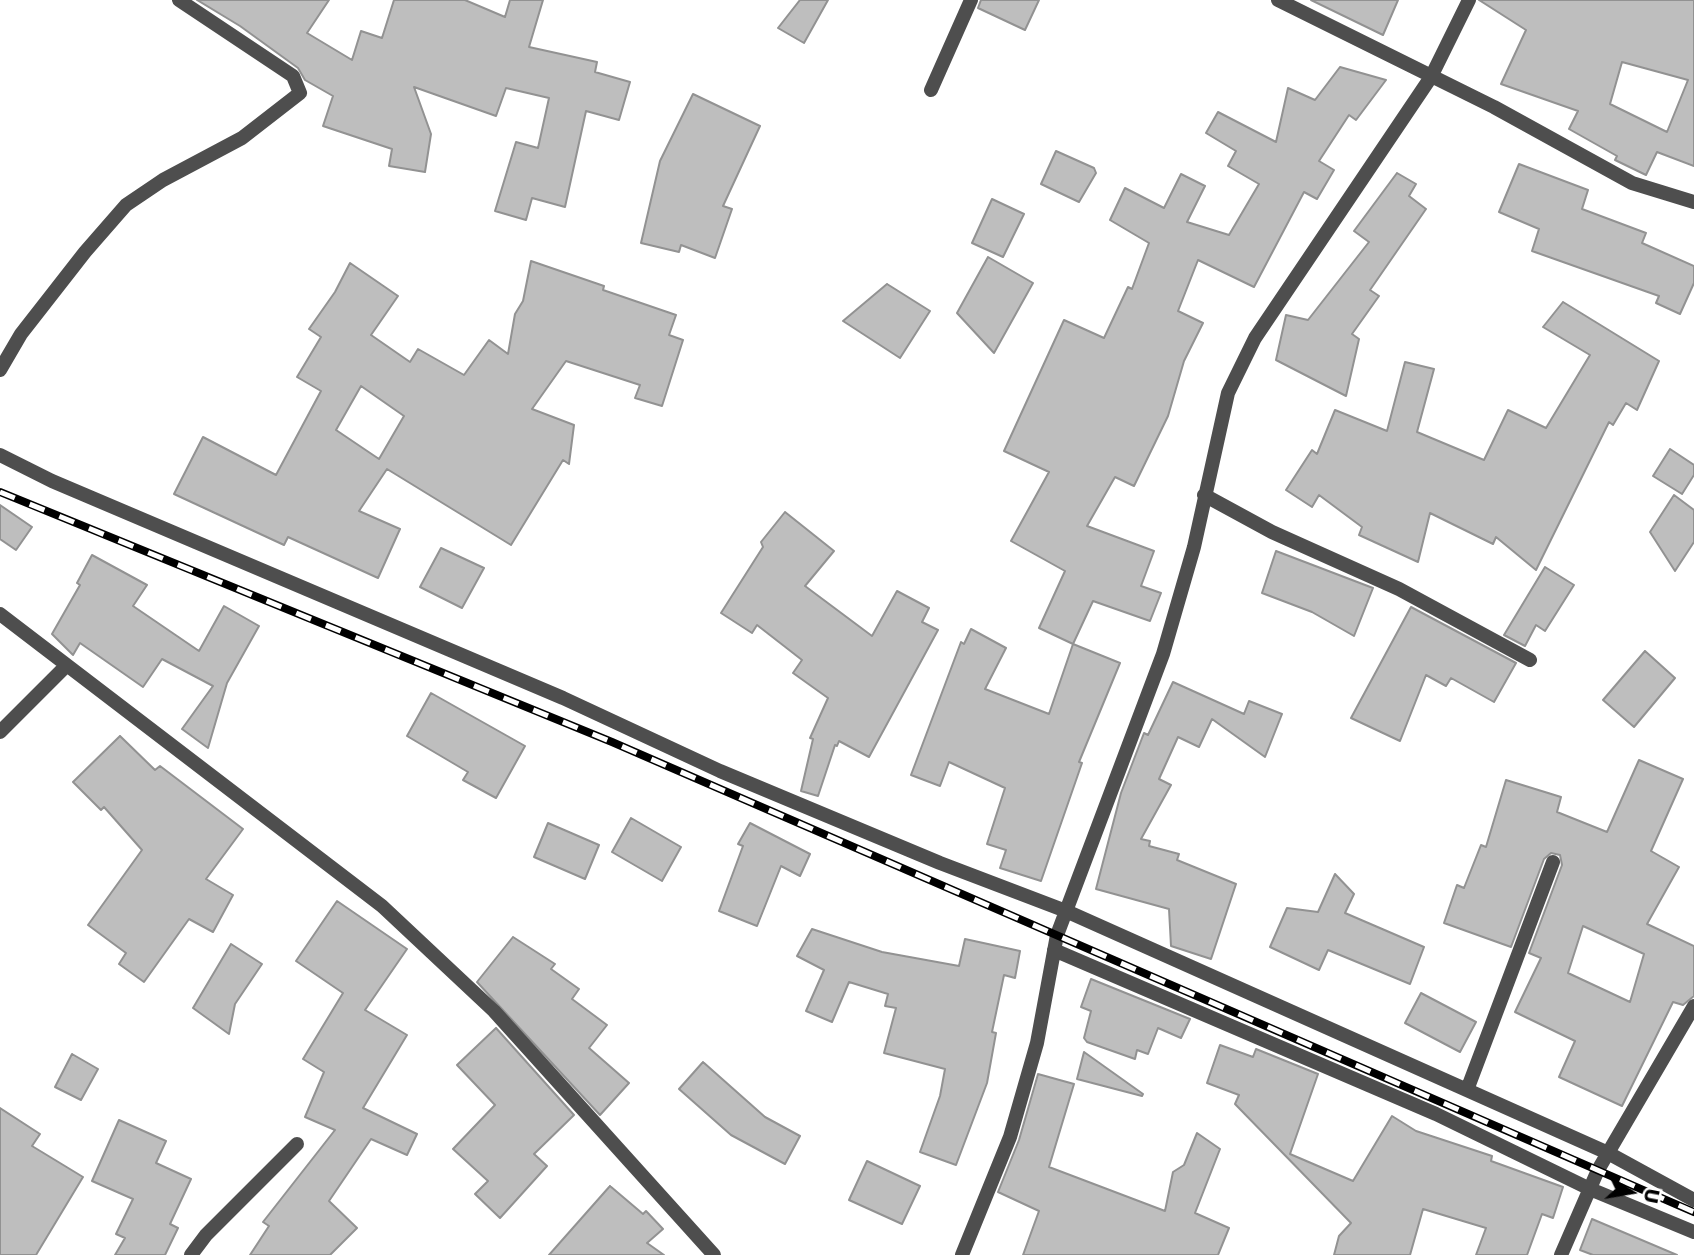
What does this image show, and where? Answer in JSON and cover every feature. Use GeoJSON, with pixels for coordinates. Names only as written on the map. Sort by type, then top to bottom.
{"type":"FeatureCollection","features":[{"type":"Feature","properties":{"kind":"street"},"geometry":{"type":"LineString","coordinates":[[0,370],[21,334],[85,252],[127,205],[163,180],[242,138],[300,93],[293,76],[179,0]]}},
{"type":"Feature","properties":{"kind":"street"},"geometry":{"type":"LineString","coordinates":[[931,90],[971,0]]}},
{"type":"Feature","properties":{"kind":"street"},"geometry":{"type":"LineString","coordinates":[[1278,0],[1494,107],[1632,183],[1694,202]]}},
{"type":"Feature","properties":{"kind":"street"},"geometry":{"type":"LineString","coordinates":[[962,1255],[1010,1137],[1037,1042],[1055,950],[1066,911],[1163,654],[1194,547],[1228,393],[1255,338],[1431,77],[1469,0]]}},
{"type":"Feature","properties":{"kind":"street"},"geometry":{"type":"LineString","coordinates":[[0,455],[52,481],[563,698],[720,771],[940,863],[1066,911],[1608,1153],[1694,1200]]}},
{"type":"Feature","properties":{"kind":"street"},"geometry":{"type":"LineString","coordinates":[[1204,495],[1272,532],[1399,589],[1530,660]]}},
{"type":"Feature","properties":{"kind":"street"},"geometry":{"type":"LineString","coordinates":[[0,614],[382,906],[494,1011],[714,1255]]}},
{"type":"Feature","properties":{"kind":"street"},"geometry":{"type":"LineString","coordinates":[[0,732],[66,666]]}},
{"type":"Feature","properties":{"kind":"street"},"geometry":{"type":"LineString","coordinates":[[1467,1090],[1553,862]]}},
{"type":"Feature","properties":{"kind":"street"},"geometry":{"type":"LineString","coordinates":[[1055,950],[1436,1114],[1591,1189],[1694,1232]]}},
{"type":"Feature","properties":{"kind":"street"},"geometry":{"type":"LineString","coordinates":[[1561,1255],[1608,1153],[1694,1006]]}},
{"type":"Feature","properties":{"kind":"street"},"geometry":{"type":"LineString","coordinates":[[191,1255],[206,1235],[269,1176],[297,1144]]}},
{"type":"Feature","properties":{"kind":"building"},"geometry":{"type":"Polygon","coordinates":[[[197,0],[329,0],[307,33],[352,60],[361,31],[382,38],[394,0],[465,0],[505,17],[510,0],[543,0],[529,47],[597,62],[595,72],[630,82],[619,120],[586,111],[565,207],[532,198],[526,220],[495,211],[516,142],[538,148],[549,98],[506,88],[496,116],[414,87],[431,134],[425,172],[389,166],[392,149],[323,126],[333,96],[305,80],[298,68],[240,26],[197,0]]]}},
{"type":"Feature","properties":{"kind":"building"},"geometry":{"type":"Polygon","coordinates":[[[800,0],[828,0],[804,43],[778,28],[800,0]]]}},
{"type":"Feature","properties":{"kind":"building"},"geometry":{"type":"Polygon","coordinates":[[[981,0],[1039,0],[1025,30],[978,8],[981,0]]]}},
{"type":"Feature","properties":{"kind":"building"},"geometry":{"type":"Polygon","coordinates":[[[1311,0],[1398,0],[1383,35],[1311,0]]]}},
{"type":"Feature","properties":{"kind":"building"},"geometry":{"type":"Polygon","coordinates":[[[1479,0],[1694,0],[1694,166],[1657,152],[1646,175],[1615,160],[1617,156],[1569,129],[1578,111],[1501,84],[1526,30],[1479,0]],[[1622,62],[1610,104],[1667,132],[1688,80],[1622,62]]]}},
{"type":"Feature","properties":{"kind":"building"},"geometry":{"type":"Polygon","coordinates":[[[1340,67],[1386,80],[1356,120],[1349,115],[1319,161],[1334,170],[1317,199],[1304,192],[1254,287],[1198,260],[1178,311],[1203,323],[1184,361],[1168,416],[1134,486],[1115,477],[1087,526],[1154,551],[1141,586],[1161,593],[1150,621],[1093,601],[1073,644],[1039,628],[1065,571],[1011,541],[1049,472],[1004,451],[1064,320],[1104,338],[1128,287],[1132,289],[1149,243],[1110,220],[1125,188],[1164,208],[1181,174],[1205,186],[1187,222],[1229,235],[1259,184],[1228,166],[1236,151],[1206,133],[1218,112],[1276,142],[1288,88],[1315,100],[1340,67]]]}},
{"type":"Feature","properties":{"kind":"building"},"geometry":{"type":"Polygon","coordinates":[[[693,94],[760,126],[723,206],[732,209],[715,258],[681,245],[679,252],[641,243],[660,161],[693,94]]]}},
{"type":"Feature","properties":{"kind":"building"},"geometry":{"type":"Polygon","coordinates":[[[1056,151],[1094,168],[1096,173],[1079,202],[1041,184],[1056,151]]]}},
{"type":"Feature","properties":{"kind":"building"},"geometry":{"type":"Polygon","coordinates":[[[1519,164],[1588,190],[1582,209],[1646,233],[1642,243],[1694,266],[1694,283],[1680,314],[1656,303],[1659,296],[1532,251],[1539,229],[1499,212],[1519,164]]]}},
{"type":"Feature","properties":{"kind":"building"},"geometry":{"type":"Polygon","coordinates":[[[1397,173],[1416,184],[1409,196],[1426,209],[1370,290],[1379,296],[1352,334],[1359,339],[1346,396],[1276,360],[1286,315],[1308,320],[1369,242],[1354,231],[1397,173]]]}},
{"type":"Feature","properties":{"kind":"building"},"geometry":{"type":"Polygon","coordinates":[[[992,199],[1024,214],[1003,257],[972,243],[992,199]]]}},
{"type":"Feature","properties":{"kind":"building"},"geometry":{"type":"Polygon","coordinates":[[[988,257],[1033,283],[994,353],[957,313],[988,257]]]}},
{"type":"Feature","properties":{"kind":"building"},"geometry":{"type":"Polygon","coordinates":[[[531,261],[676,315],[669,335],[683,340],[662,406],[635,398],[640,385],[566,361],[532,409],[574,425],[569,464],[563,460],[511,545],[387,469],[359,511],[400,529],[378,578],[288,537],[284,545],[174,494],[203,437],[276,475],[321,391],[297,377],[321,337],[309,329],[335,292],[350,263],[398,296],[371,335],[410,362],[418,349],[464,375],[489,340],[508,354],[515,314],[523,301],[531,261]],[[361,386],[336,430],[379,459],[404,416],[361,386]]]}},
{"type":"Feature","properties":{"kind":"building"},"geometry":{"type":"Polygon","coordinates":[[[887,284],[930,311],[900,358],[843,321],[887,284]]]}},
{"type":"Feature","properties":{"kind":"building"},"geometry":{"type":"Polygon","coordinates":[[[1563,302],[1659,361],[1637,410],[1626,403],[1613,425],[1609,422],[1536,570],[1496,537],[1493,544],[1430,513],[1418,562],[1359,535],[1362,527],[1319,495],[1312,507],[1286,490],[1312,450],[1317,454],[1335,410],[1387,431],[1405,362],[1434,369],[1417,432],[1484,460],[1508,410],[1546,428],[1590,355],[1543,327],[1563,302]]]}},
{"type":"Feature","properties":{"kind":"building"},"geometry":{"type":"Polygon","coordinates":[[[1670,449],[1694,465],[1694,475],[1682,494],[1653,476],[1670,449]]]}},
{"type":"Feature","properties":{"kind":"building"},"geometry":{"type":"Polygon","coordinates":[[[1674,495],[1694,510],[1694,542],[1675,571],[1650,532],[1674,495]]]}},
{"type":"Feature","properties":{"kind":"building"},"geometry":{"type":"Polygon","coordinates":[[[0,505],[32,527],[16,550],[0,539],[0,505]]]}},
{"type":"Feature","properties":{"kind":"building"},"geometry":{"type":"Polygon","coordinates":[[[785,512],[834,551],[805,586],[872,636],[897,591],[929,608],[922,622],[938,630],[869,757],[839,741],[837,746],[835,745],[818,796],[801,791],[813,739],[810,738],[828,698],[793,673],[802,660],[757,625],[752,633],[721,613],[763,547],[761,542],[785,512]]]}},
{"type":"Feature","properties":{"kind":"building"},"geometry":{"type":"Polygon","coordinates":[[[441,548],[484,568],[462,608],[420,587],[441,548]]]}},
{"type":"Feature","properties":{"kind":"building"},"geometry":{"type":"Polygon","coordinates":[[[1276,551],[1373,588],[1354,636],[1312,612],[1262,593],[1276,551]]]}},
{"type":"Feature","properties":{"kind":"building"},"geometry":{"type":"Polygon","coordinates":[[[92,555],[147,585],[133,606],[199,651],[224,606],[259,626],[227,683],[208,748],[182,729],[213,686],[162,659],[143,687],[80,643],[73,655],[52,634],[80,585],[77,583],[92,555]]]}},
{"type":"Feature","properties":{"kind":"building"},"geometry":{"type":"Polygon","coordinates":[[[1545,567],[1574,585],[1545,631],[1536,625],[1525,646],[1504,635],[1545,567]]]}},
{"type":"Feature","properties":{"kind":"building"},"geometry":{"type":"Polygon","coordinates":[[[1411,607],[1516,663],[1494,702],[1451,678],[1446,686],[1426,675],[1400,741],[1351,718],[1411,607]]]}},
{"type":"Feature","properties":{"kind":"building"},"geometry":{"type":"Polygon","coordinates":[[[971,629],[1006,648],[985,689],[1049,714],[1073,644],[1120,663],[1079,762],[1082,763],[1041,881],[1000,868],[1006,850],[987,844],[1005,788],[949,762],[940,786],[911,775],[961,642],[964,644],[971,629]]]}},
{"type":"Feature","properties":{"kind":"building"},"geometry":{"type":"Polygon","coordinates":[[[1645,651],[1675,678],[1634,727],[1603,700],[1645,651]]]}},
{"type":"Feature","properties":{"kind":"building"},"geometry":{"type":"Polygon","coordinates":[[[1173,682],[1244,714],[1249,701],[1282,714],[1265,757],[1212,719],[1199,747],[1178,737],[1159,779],[1171,785],[1141,839],[1150,841],[1149,846],[1179,854],[1177,860],[1236,884],[1211,959],[1171,946],[1169,909],[1096,889],[1121,793],[1144,733],[1148,735],[1173,682]]]}},
{"type":"Feature","properties":{"kind":"building"},"geometry":{"type":"Polygon","coordinates":[[[431,693],[525,746],[496,798],[463,780],[468,772],[407,736],[431,693]]]}},
{"type":"Feature","properties":{"kind":"building"},"geometry":{"type":"Polygon","coordinates":[[[120,736],[155,770],[160,766],[243,829],[206,879],[233,895],[213,932],[189,919],[144,982],[119,964],[126,953],[88,925],[142,850],[104,807],[101,810],[73,782],[120,736]]]}},
{"type":"Feature","properties":{"kind":"building"},"geometry":{"type":"Polygon","coordinates":[[[1639,760],[1683,779],[1651,851],[1679,867],[1647,924],[1694,946],[1694,996],[1683,1005],[1673,1002],[1622,1106],[1559,1077],[1575,1041],[1515,1012],[1541,958],[1529,953],[1562,865],[1560,855],[1551,853],[1544,859],[1511,947],[1444,923],[1457,885],[1464,888],[1481,845],[1486,847],[1506,780],[1561,797],[1557,812],[1607,832],[1639,760]],[[1583,926],[1568,973],[1630,1002],[1644,954],[1583,926]]]}},
{"type":"Feature","properties":{"kind":"building"},"geometry":{"type":"Polygon","coordinates":[[[631,818],[681,847],[662,881],[612,852],[631,818]]]}},
{"type":"Feature","properties":{"kind":"building"},"geometry":{"type":"Polygon","coordinates":[[[548,823],[599,845],[585,879],[534,857],[548,823]]]}},
{"type":"Feature","properties":{"kind":"building"},"geometry":{"type":"Polygon","coordinates":[[[750,823],[810,854],[800,876],[781,866],[757,926],[719,911],[743,846],[738,844],[750,823]]]}},
{"type":"Feature","properties":{"kind":"building"},"geometry":{"type":"Polygon","coordinates":[[[1335,874],[1354,894],[1345,913],[1424,947],[1410,984],[1328,950],[1319,970],[1270,947],[1287,908],[1318,912],[1335,874]]]}},
{"type":"Feature","properties":{"kind":"building"},"geometry":{"type":"Polygon","coordinates":[[[337,901],[407,949],[365,1010],[407,1035],[363,1108],[417,1134],[407,1155],[371,1139],[329,1201],[357,1228],[330,1255],[250,1255],[269,1226],[263,1222],[335,1130],[305,1117],[324,1072],[303,1059],[343,993],[296,961],[337,901]]]}},
{"type":"Feature","properties":{"kind":"building"},"geometry":{"type":"Polygon","coordinates":[[[812,929],[882,952],[959,966],[965,939],[1020,951],[1015,978],[1004,975],[992,1032],[996,1033],[987,1083],[956,1165],[920,1152],[940,1096],[945,1069],[884,1053],[896,1008],[885,1006],[888,994],[849,982],[832,1022],[806,1011],[824,970],[797,956],[812,929]]]}},
{"type":"Feature","properties":{"kind":"building"},"geometry":{"type":"Polygon","coordinates":[[[513,937],[555,964],[551,969],[579,989],[572,999],[607,1025],[589,1048],[629,1083],[600,1115],[477,982],[513,937]]]}},
{"type":"Feature","properties":{"kind":"building"},"geometry":{"type":"Polygon","coordinates":[[[231,944],[262,964],[235,1004],[229,1034],[193,1008],[231,944]]]}},
{"type":"Feature","properties":{"kind":"building"},"geometry":{"type":"Polygon","coordinates":[[[1091,979],[1190,1019],[1181,1038],[1158,1028],[1148,1054],[1137,1050],[1135,1059],[1087,1042],[1084,1038],[1091,1011],[1081,1007],[1091,979]]]}},
{"type":"Feature","properties":{"kind":"building"},"geometry":{"type":"Polygon","coordinates":[[[1421,993],[1476,1022],[1460,1052],[1405,1023],[1421,993]]]}},
{"type":"Feature","properties":{"kind":"building"},"geometry":{"type":"Polygon","coordinates":[[[496,1028],[574,1115],[534,1154],[547,1166],[500,1218],[475,1194],[488,1181],[453,1149],[495,1105],[457,1065],[496,1028]]]}},
{"type":"Feature","properties":{"kind":"building"},"geometry":{"type":"Polygon","coordinates":[[[1220,1045],[1253,1057],[1256,1049],[1318,1074],[1290,1154],[1353,1181],[1392,1116],[1416,1131],[1492,1156],[1491,1161],[1563,1187],[1553,1218],[1542,1214],[1527,1255],[1476,1255],[1486,1228],[1423,1209],[1410,1255],[1334,1255],[1339,1236],[1351,1223],[1235,1104],[1239,1095],[1207,1083],[1220,1045]]]}},
{"type":"Feature","properties":{"kind":"building"},"geometry":{"type":"Polygon","coordinates":[[[1084,1052],[1143,1094],[1142,1096],[1077,1079],[1084,1052]]]}},
{"type":"Feature","properties":{"kind":"building"},"geometry":{"type":"Polygon","coordinates":[[[72,1054],[98,1069],[81,1100],[55,1087],[72,1054]]]}},
{"type":"Feature","properties":{"kind":"building"},"geometry":{"type":"Polygon","coordinates":[[[703,1062],[765,1117],[800,1136],[785,1164],[731,1135],[679,1089],[703,1062]]]}},
{"type":"Feature","properties":{"kind":"building"},"geometry":{"type":"Polygon","coordinates":[[[1038,1074],[1074,1084],[1049,1167],[1165,1211],[1173,1172],[1184,1165],[1197,1133],[1220,1149],[1195,1213],[1229,1228],[1218,1255],[1023,1255],[1039,1211],[998,1192],[1019,1140],[1038,1074]]]}},
{"type":"Feature","properties":{"kind":"building"},"geometry":{"type":"Polygon","coordinates":[[[0,1108],[40,1134],[32,1146],[83,1177],[36,1255],[0,1255],[0,1108]]]}},
{"type":"Feature","properties":{"kind":"building"},"geometry":{"type":"Polygon","coordinates":[[[119,1120],[166,1141],[156,1163],[191,1179],[170,1224],[178,1228],[165,1255],[115,1255],[125,1238],[116,1234],[133,1199],[92,1181],[119,1120]]]}},
{"type":"Feature","properties":{"kind":"building"},"geometry":{"type":"Polygon","coordinates":[[[867,1161],[920,1186],[902,1224],[849,1200],[867,1161]]]}},
{"type":"Feature","properties":{"kind":"building"},"geometry":{"type":"Polygon","coordinates":[[[610,1186],[643,1214],[646,1211],[663,1229],[647,1243],[664,1255],[549,1255],[610,1186]]]}},
{"type":"Feature","properties":{"kind":"building"},"geometry":{"type":"Polygon","coordinates":[[[1592,1219],[1677,1255],[1593,1255],[1580,1250],[1592,1219]]]}},
{"type":"Feature","properties":{"kind":"railway"},"geometry":{"type":"LineString","coordinates":[[0,492],[612,742],[1694,1212]]}}]}
